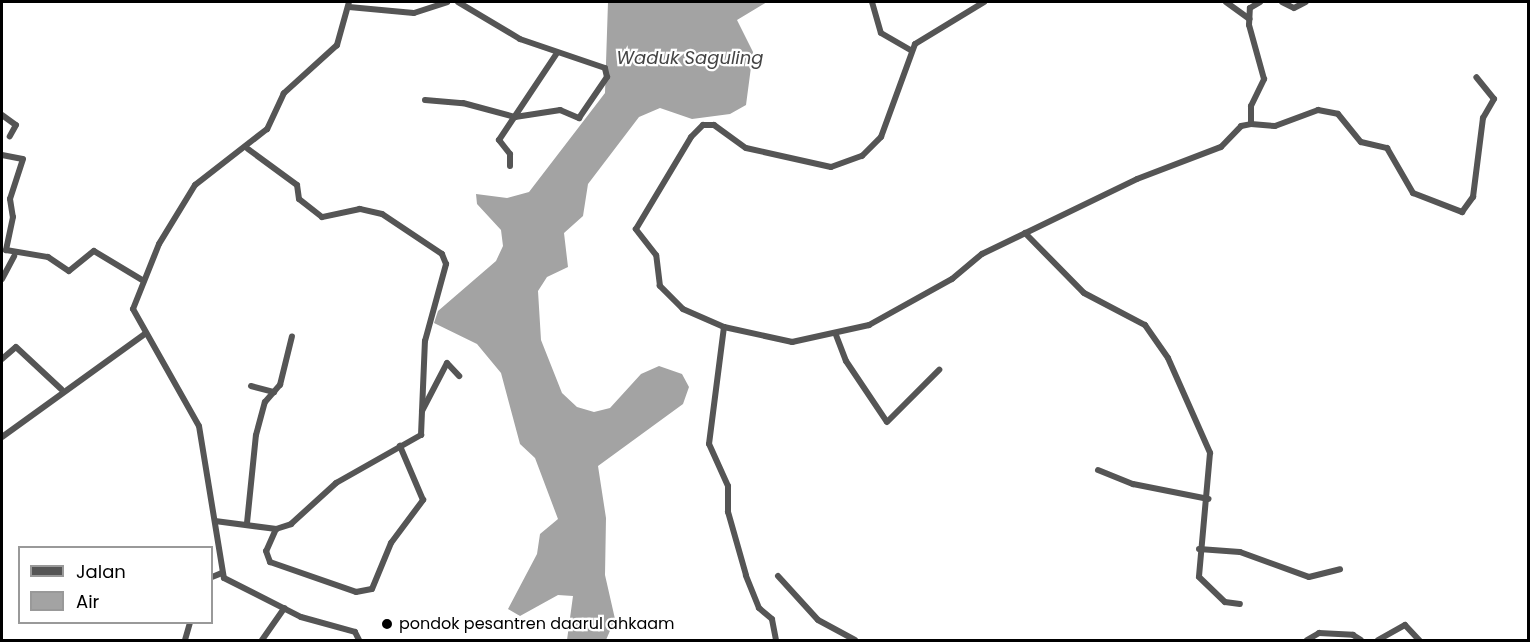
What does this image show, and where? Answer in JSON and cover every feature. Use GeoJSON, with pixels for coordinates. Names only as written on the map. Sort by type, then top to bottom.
{"type":"FeatureCollection","features":[{"type":"Feature","properties":{"kind":"street"},"geometry":{"type":"LineString","coordinates":[[222,573],[198,426],[144,334],[133,309],[142,280],[199,180],[248,149],[272,123],[284,93],[337,45],[349,4],[414,13],[447,2]]}},
{"type":"Feature","properties":{"kind":"street"},"geometry":{"type":"LineString","coordinates":[[425,100],[463,103],[512,117],[560,110],[581,117],[607,70],[507,33],[458,2]]}},
{"type":"Feature","properties":{"kind":"street"},"geometry":{"type":"LineString","coordinates":[[872,2],[881,33],[911,50]]}},
{"type":"Feature","properties":{"kind":"street"},"geometry":{"type":"LineString","coordinates":[[984,2],[925,33],[911,50],[881,136],[871,152],[831,167],[747,148],[714,125],[703,125],[691,137],[636,229],[656,255],[660,286],[683,309],[724,327],[792,342],[836,335],[878,321],[952,279],[974,258],[1025,233],[1137,179],[1214,150],[1241,126],[1251,124],[1275,126],[1318,110],[1338,114],[1361,142],[1387,148],[1413,193],[1462,212],[1473,197],[1483,118],[1494,99],[1476,77]]}},
{"type":"Feature","properties":{"kind":"street"},"geometry":{"type":"LineString","coordinates":[[1226,2],[1249,19]]}},
{"type":"Feature","properties":{"kind":"street"},"geometry":{"type":"LineString","coordinates":[[1244,2],[1250,8]]}},
{"type":"Feature","properties":{"kind":"street"},"geometry":{"type":"LineString","coordinates":[[1250,8],[1260,2]]}},
{"type":"Feature","properties":{"kind":"street"},"geometry":{"type":"LineString","coordinates":[[1282,2],[1294,8],[1306,2]]}},
{"type":"Feature","properties":{"kind":"street"},"geometry":{"type":"LineString","coordinates":[[1250,8],[1249,19],[1264,73],[1251,124]]}},
{"type":"Feature","properties":{"kind":"street"},"geometry":{"type":"LineString","coordinates":[[510,166],[510,154],[499,143],[512,117],[557,53]]}},
{"type":"Feature","properties":{"kind":"street"},"geometry":{"type":"LineString","coordinates":[[2,115],[16,125],[10,136]]}},
{"type":"Feature","properties":{"kind":"street"},"geometry":{"type":"LineString","coordinates":[[215,521],[248,523],[276,529],[291,524],[336,483],[421,435],[425,341],[444,256],[372,211],[323,218],[299,199],[297,185],[248,149]]}},
{"type":"Feature","properties":{"kind":"street"},"geometry":{"type":"LineString","coordinates":[[2,155],[23,159],[8,211],[13,217],[6,248],[14,256],[48,257],[70,271],[94,251],[142,280]]}},
{"type":"Feature","properties":{"kind":"street"},"geometry":{"type":"LineString","coordinates":[[1025,233],[1084,293],[1152,332],[1208,441],[1209,499],[1199,549],[1201,581],[1225,602],[1240,604]]}},
{"type":"Feature","properties":{"kind":"street"},"geometry":{"type":"LineString","coordinates":[[2,279],[14,256]]}},
{"type":"Feature","properties":{"kind":"street"},"geometry":{"type":"LineString","coordinates":[[724,327],[709,444],[728,486],[728,512],[746,575],[759,608],[772,619],[776,640]]}},
{"type":"Feature","properties":{"kind":"street"},"geometry":{"type":"LineString","coordinates":[[2,437],[62,389],[144,334]]}},
{"type":"Feature","properties":{"kind":"street"},"geometry":{"type":"LineString","coordinates":[[836,335],[846,362],[887,422],[939,370]]}},
{"type":"Feature","properties":{"kind":"street"},"geometry":{"type":"LineString","coordinates":[[248,523],[255,435],[264,404],[274,392],[292,336]]}},
{"type":"Feature","properties":{"kind":"street"},"geometry":{"type":"LineString","coordinates":[[2,359],[16,347],[62,389]]}},
{"type":"Feature","properties":{"kind":"street"},"geometry":{"type":"LineString","coordinates":[[422,411],[447,363],[459,376]]}},
{"type":"Feature","properties":{"kind":"street"},"geometry":{"type":"LineString","coordinates":[[251,386],[274,392]]}},
{"type":"Feature","properties":{"kind":"street"},"geometry":{"type":"LineString","coordinates":[[276,529],[266,551],[270,562],[356,592],[372,589],[390,543],[423,500],[400,446]]}},
{"type":"Feature","properties":{"kind":"street"},"geometry":{"type":"LineString","coordinates":[[1098,470],[1133,484],[1209,499]]}},
{"type":"Feature","properties":{"kind":"street"},"geometry":{"type":"LineString","coordinates":[[1199,549],[1240,552],[1304,576],[1341,569]]}},
{"type":"Feature","properties":{"kind":"street"},"geometry":{"type":"LineString","coordinates":[[213,577],[222,573]]}},
{"type":"Feature","properties":{"kind":"street"},"geometry":{"type":"LineString","coordinates":[[222,573],[284,608],[355,632],[359,640]]}},
{"type":"Feature","properties":{"kind":"street"},"geometry":{"type":"LineString","coordinates":[[778,576],[818,620],[855,640]]}},
{"type":"Feature","properties":{"kind":"street"},"geometry":{"type":"LineString","coordinates":[[262,640],[284,608]]}},
{"type":"Feature","properties":{"kind":"street"},"geometry":{"type":"LineString","coordinates":[[185,640],[189,624]]}},
{"type":"Feature","properties":{"kind":"street"},"geometry":{"type":"LineString","coordinates":[[1378,640],[1405,625],[1419,640]]}},
{"type":"Feature","properties":{"kind":"street"},"geometry":{"type":"LineString","coordinates":[[1307,640],[1318,633],[1353,634],[1360,640]]}},
{"type":"Feature","properties":{"kind":"water","name":"Waduk Saguling"},"geometry":{"type":"Polygon","coordinates":[[[608,2],[767,2],[737,20],[753,52],[746,105],[730,114],[692,119],[660,108],[639,117],[588,184],[583,216],[564,233],[568,267],[547,277],[538,291],[541,340],[562,393],[577,407],[594,412],[610,408],[641,374],[659,366],[682,374],[689,387],[683,404],[598,466],[606,518],[605,575],[615,619],[606,640],[567,640],[573,596],[558,595],[520,616],[508,609],[537,554],[540,534],[558,519],[535,458],[520,444],[501,373],[477,344],[434,323],[438,311],[496,261],[503,246],[501,230],[477,204],[476,194],[507,198],[529,192],[605,93],[608,2]]]}},
{"type":"Feature","properties":{"kind":"place","name":"pondok pesantren daarul ahkaam"},"geometry":{"type":"Point","coordinates":[387,624]}}]}
